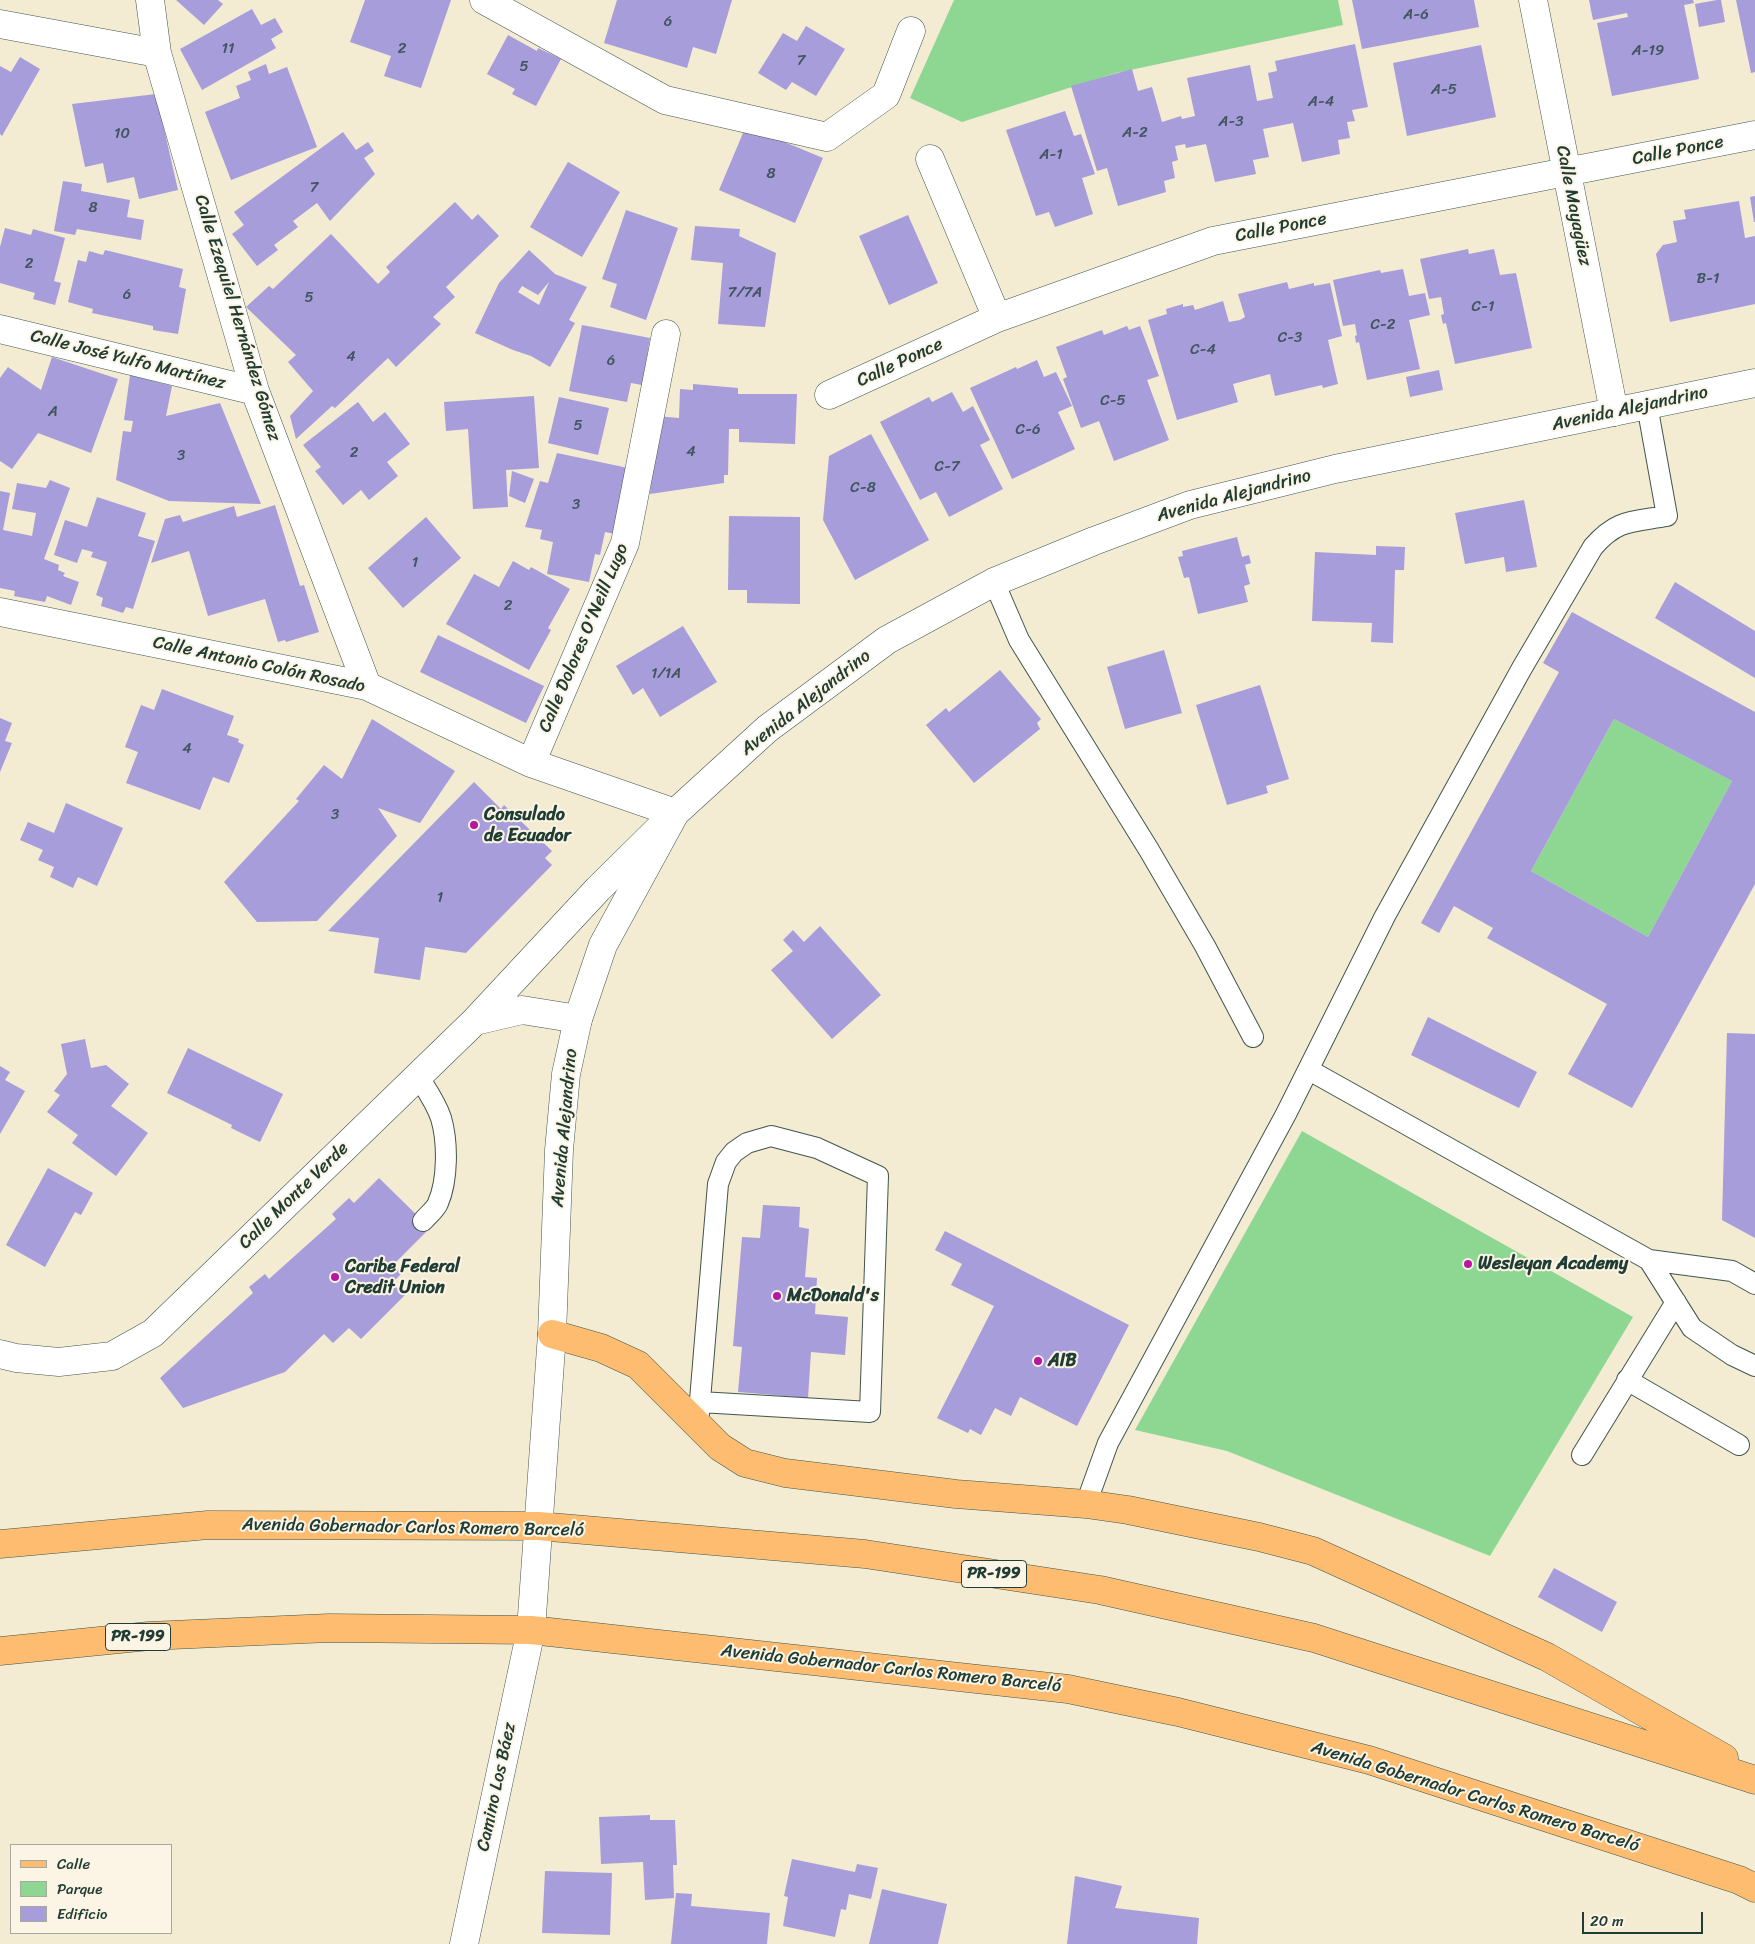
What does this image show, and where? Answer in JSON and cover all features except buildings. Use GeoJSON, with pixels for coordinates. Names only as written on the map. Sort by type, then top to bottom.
{"type":"FeatureCollection","features":[{"type":"Feature","properties":{"kind":"main road"},"geometry":{"type":"LineString","coordinates":[[552,1334],[601,1348],[638,1365],[699,1413],[720,1446],[745,1463],[784,1473],[956,1494],[1086,1504],[1128,1510],[1259,1537],[1313,1552],[1547,1657],[1755,1775]]}},
{"type":"Feature","properties":{"kind":"main road","name":"Avenida Gobernador Carlos Romero Barceló"},"geometry":{"type":"LineString","coordinates":[[0,1544],[208,1525],[538,1526],[865,1554],[1100,1590],[1314,1638],[1755,1780]]}},
{"type":"Feature","properties":{"kind":"main road","name":"Avenida Gobernador Carlos Romero Barceló"},"geometry":{"type":"LineString","coordinates":[[0,1651],[150,1636],[277,1630],[330,1628],[531,1630],[1068,1688],[1178,1712],[1368,1760],[1739,1880],[1755,1888]]}},
{"type":"Feature","properties":{"kind":"street","name":"Calle Ezequiel Hernández Gómez"},"geometry":{"type":"LineString","coordinates":[[150,0],[157,53],[255,391],[367,686]]}},
{"type":"Feature","properties":{"kind":"street"},"geometry":{"type":"LineString","coordinates":[[484,0],[665,100],[827,137],[886,95],[911,31]]}},
{"type":"Feature","properties":{"kind":"street","name":"Calle Mayagüez"},"geometry":{"type":"LineString","coordinates":[[1533,0],[1614,412]]}},
{"type":"Feature","properties":{"kind":"street"},"geometry":{"type":"LineString","coordinates":[[0,24],[157,53]]}},
{"type":"Feature","properties":{"kind":"street","name":"Calle Ponce"},"geometry":{"type":"LineString","coordinates":[[829,395],[997,318],[1134,267],[1214,241],[1755,135]]}},
{"type":"Feature","properties":{"kind":"street"},"geometry":{"type":"LineString","coordinates":[[930,159],[997,318]]}},
{"type":"Feature","properties":{"kind":"street","name":"Calle José Yulfo Martínez"},"geometry":{"type":"LineString","coordinates":[[0,329],[255,391]]}},
{"type":"Feature","properties":{"kind":"street","name":"Calle Dolores O'Neill Lugo"},"geometry":{"type":"LineString","coordinates":[[531,763],[625,543],[666,334]]}},
{"type":"Feature","properties":{"kind":"street","name":"Avenida Alejandrino"},"geometry":{"type":"LineString","coordinates":[[531,1630],[552,1334],[559,1150],[566,1074],[578,1019],[603,945],[675,813],[767,729],[887,640],[994,582],[1190,505],[1335,469],[1755,383]]}},
{"type":"Feature","properties":{"kind":"street","name":"Calle Antonio Colón Rosado"},"geometry":{"type":"LineString","coordinates":[[0,612],[367,686],[531,763],[675,813]]}},
{"type":"Feature","properties":{"kind":"street","name":"Calle Monte Verde"},"geometry":{"type":"LineString","coordinates":[[0,1354],[16,1358],[60,1362],[112,1356],[153,1333],[475,1021],[598,889],[675,813]]}},
{"type":"Feature","properties":{"kind":"street"},"geometry":{"type":"LineString","coordinates":[[475,1021],[522,1010],[578,1019]]}},
{"type":"Feature","properties":{"kind":"street","name":"Camino Los Báez"},"geometry":{"type":"LineString","coordinates":[[464,1944],[531,1630]]}},
{"type":"Feature","properties":{"kind":"lane"},"geometry":{"type":"LineString","coordinates":[[1086,1504],[1108,1443],[1308,1070],[1384,916],[1522,668],[1593,548],[1607,531],[1622,523],[1667,516],[1647,405]]}},
{"type":"Feature","properties":{"kind":"lane"},"geometry":{"type":"LineString","coordinates":[[994,582],[1019,640],[1149,850],[1205,946],[1253,1037]]}},
{"type":"Feature","properties":{"kind":"lane"},"geometry":{"type":"LineString","coordinates":[[1308,1070],[1649,1260],[1732,1271],[1755,1284]]}},
{"type":"Feature","properties":{"kind":"lane"},"geometry":{"type":"LineString","coordinates":[[418,1076],[434,1101],[441,1119],[444,1144],[445,1175],[438,1204],[423,1221]]}},
{"type":"Feature","properties":{"kind":"lane"},"geometry":{"type":"LineString","coordinates":[[771,1136],[817,1148],[878,1176],[870,1412],[699,1413],[718,1184],[726,1162],[734,1152],[747,1143],[771,1136]]}},
{"type":"Feature","properties":{"kind":"lane"},"geometry":{"type":"LineString","coordinates":[[1649,1260],[1692,1328],[1732,1355],[1755,1366]]}},
{"type":"Feature","properties":{"kind":"lane"},"geometry":{"type":"LineString","coordinates":[[1582,1455],[1676,1302]]}},
{"type":"Feature","properties":{"kind":"lane"},"geometry":{"type":"LineString","coordinates":[[1627,1380],[1739,1445]]}},
{"type":"Feature","properties":{"kind":"green space"},"geometry":{"type":"Polygon","coordinates":[[[954,0],[1338,0],[1343,25],[1116,73],[962,122],[910,98],[954,0]]]}},
{"type":"Feature","properties":{"kind":"green space"},"geometry":{"type":"Polygon","coordinates":[[[1614,719],[1732,781],[1648,937],[1531,871],[1614,719]]]}},
{"type":"Feature","properties":{"kind":"green space"},"geometry":{"type":"Polygon","coordinates":[[[1302,1131],[1633,1317],[1490,1556],[1227,1451],[1135,1430],[1302,1131]]]}},
{"type":"Feature","properties":{"kind":"place","name":"Consulado de Ecuador"},"geometry":{"type":"Point","coordinates":[474,825]}},
{"type":"Feature","properties":{"kind":"place","name":"Wesleyan Academy"},"geometry":{"type":"Point","coordinates":[1468,1264]}},
{"type":"Feature","properties":{"kind":"place","name":"Caribe Federal Credit Union"},"geometry":{"type":"Point","coordinates":[335,1277]}},
{"type":"Feature","properties":{"kind":"place","name":"McDonald's"},"geometry":{"type":"Point","coordinates":[777,1296]}},
{"type":"Feature","properties":{"kind":"place","name":"AIB"},"geometry":{"type":"Point","coordinates":[1038,1361]}}]}
